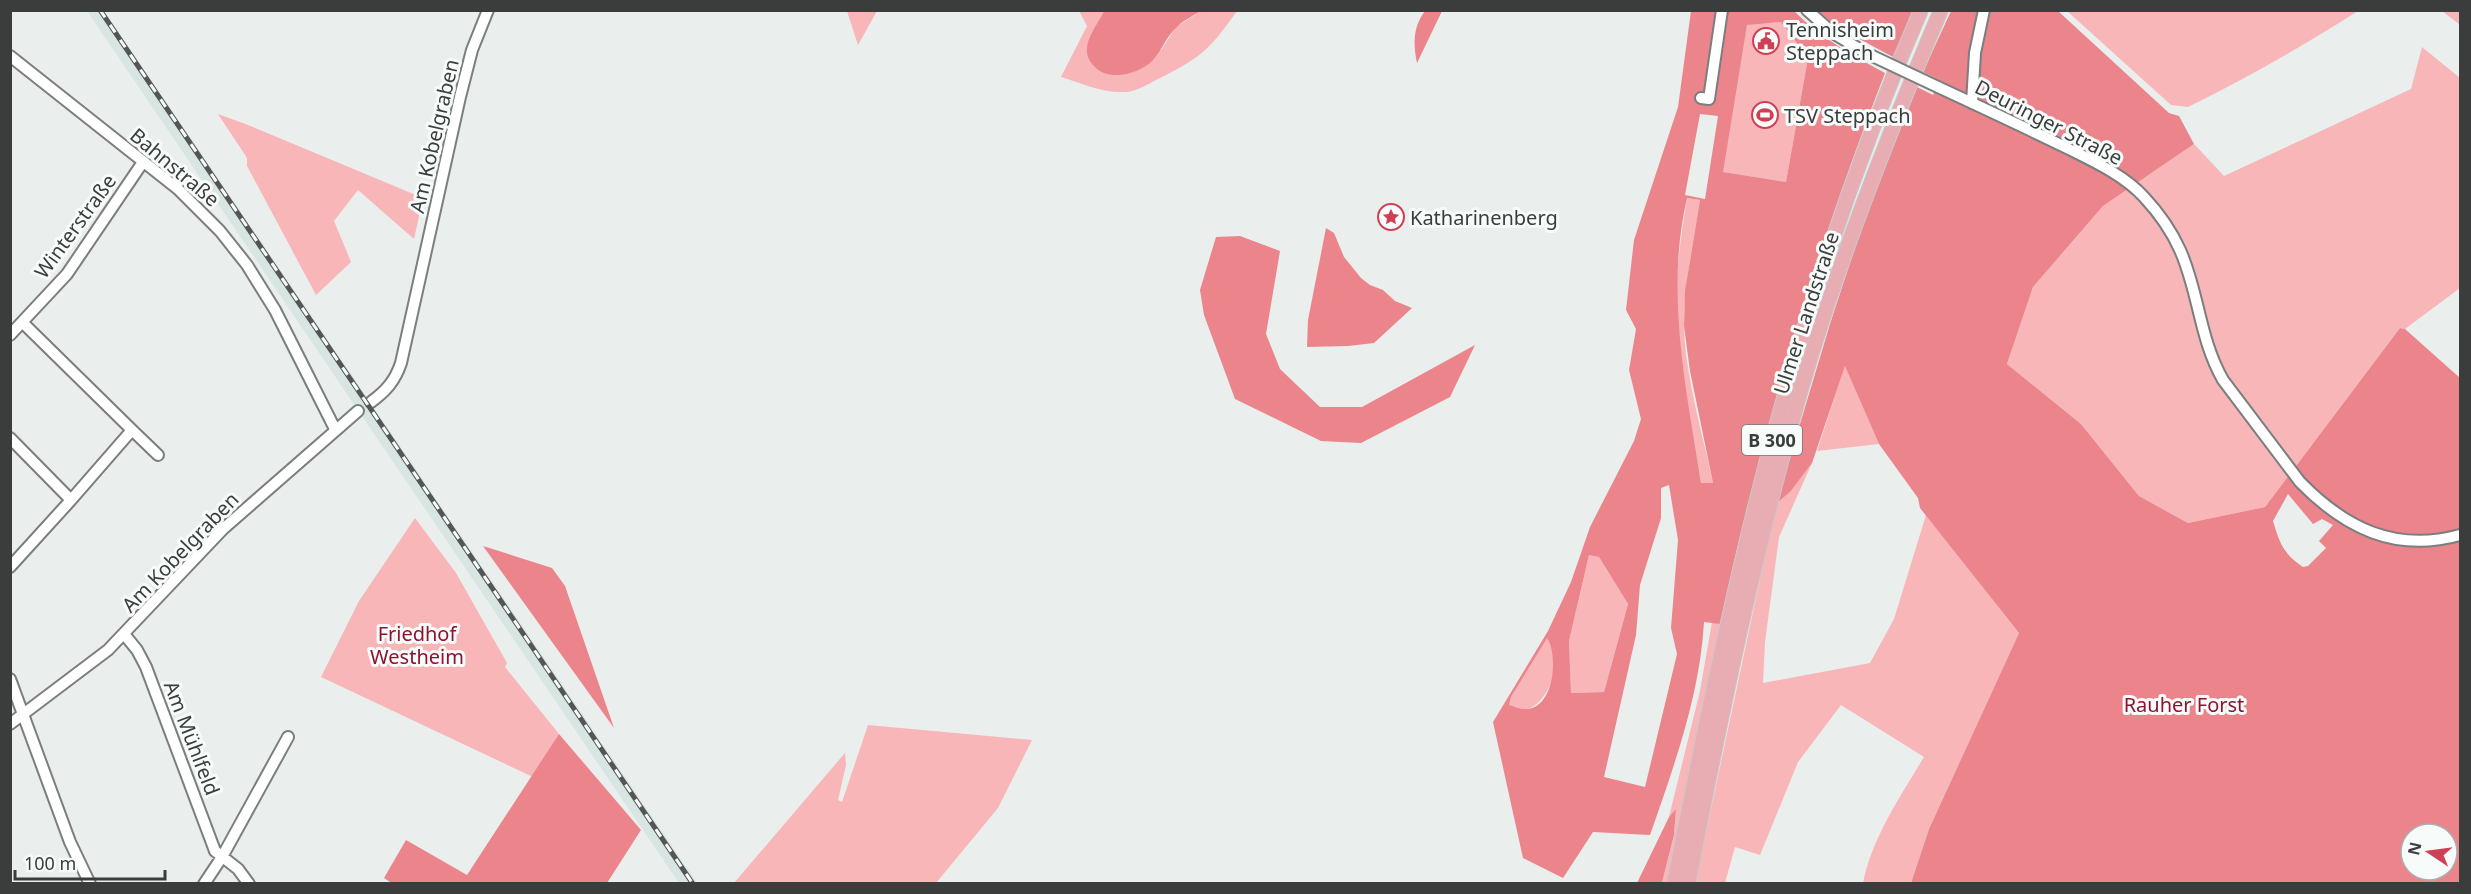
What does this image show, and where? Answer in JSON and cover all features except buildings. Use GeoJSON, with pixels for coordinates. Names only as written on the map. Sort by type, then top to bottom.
{"type":"FeatureCollection","features":[{"type":"Feature","properties":{"kind":"main road","name":"Ulmer Landstraße"},"geometry":{"type":"LineString","coordinates":[[1674,884],[1741,563],[1780,412],[1850,190],[1921,10]]}},
{"type":"Feature","properties":{"kind":"main road","name":"Ulmer Landstraße"},"geometry":{"type":"LineString","coordinates":[[1688,884],[1753,576],[1794,415],[1831,294],[1862,207],[1882,152],[1941,10]]}},
{"type":"Feature","properties":{"kind":"street","name":"Am Kobelgraben"},"geometry":{"type":"LineString","coordinates":[[370,402],[386,390],[401,363],[460,97],[472,50],[488,10]]}},
{"type":"Feature","properties":{"kind":"street"},"geometry":{"type":"LineString","coordinates":[[1701,98],[1709,99],[1722,10]]}},
{"type":"Feature","properties":{"kind":"street","name":"Deuringer Straße"},"geometry":{"type":"LineString","coordinates":[[1807,10],[1833,33],[1866,53],[2084,156],[2116,174],[2143,195],[2167,226],[2180,250],[2189,274],[2206,344],[2223,380],[2313,496],[2353,525],[2385,536],[2410,540],[2436,540],[2460,535]]}},
{"type":"Feature","properties":{"kind":"street"},"geometry":{"type":"LineString","coordinates":[[1972,103],[1975,53],[1984,10]]}},
{"type":"Feature","properties":{"kind":"street","name":"Bahnstraße"},"geometry":{"type":"LineString","coordinates":[[10,56],[192,201],[240,257],[275,310],[335,429]]}},
{"type":"Feature","properties":{"kind":"street","name":"Winterstraße"},"geometry":{"type":"LineString","coordinates":[[10,335],[67,274],[143,162]]}},
{"type":"Feature","properties":{"kind":"street"},"geometry":{"type":"LineString","coordinates":[[22,322],[158,455]]}},
{"type":"Feature","properties":{"kind":"street","name":"Am Kobelgraben"},"geometry":{"type":"LineString","coordinates":[[10,724],[25,715],[108,650],[223,529],[358,411]]}},
{"type":"Feature","properties":{"kind":"street"},"geometry":{"type":"LineString","coordinates":[[10,567],[132,430]]}},
{"type":"Feature","properties":{"kind":"street"},"geometry":{"type":"LineString","coordinates":[[10,438],[71,500]]}},
{"type":"Feature","properties":{"kind":"street","name":"Am Mühlfeld"},"geometry":{"type":"LineString","coordinates":[[124,634],[137,650],[146,667],[213,845],[222,857],[238,869],[249,884]]}},
{"type":"Feature","properties":{"kind":"street"},"geometry":{"type":"LineString","coordinates":[[10,679],[78,860],[90,884]]}},
{"type":"Feature","properties":{"kind":"street"},"geometry":{"type":"LineString","coordinates":[[204,884],[222,857],[288,737]]}},
{"type":"Feature","properties":{"kind":"shaded area"},"geometry":{"type":"Polygon","coordinates":[[[87,11],[104,11],[697,883],[679,883],[87,11]]]}},
{"type":"Feature","properties":{"kind":"green space"},"geometry":{"type":"Polygon","coordinates":[[[847,11],[877,11],[858,45],[847,11]]]}},
{"type":"Feature","properties":{"kind":"green space"},"geometry":{"type":"Polygon","coordinates":[[[1079,11],[1104,11],[1094,31],[1161,50],[1176,27],[1201,11],[1237,11],[1211,44],[1195,58],[1173,72],[1133,91],[1116,92],[1061,77],[1087,26],[1079,11]]]}},
{"type":"Feature","properties":{"kind":"green space"},"geometry":{"type":"Polygon","coordinates":[[[1104,11],[1201,11],[1174,30],[1147,65],[1133,72],[1116,75],[1101,72],[1095,67],[1087,53],[1089,39],[1104,11]]]}},
{"type":"Feature","properties":{"kind":"green space"},"geometry":{"type":"Polygon","coordinates":[[[1425,11],[1442,11],[1417,63],[1415,36],[1418,23],[1425,11]]]}},
{"type":"Feature","properties":{"kind":"green space"},"geometry":{"type":"Polygon","coordinates":[[[1691,11],[1794,11],[1837,45],[1885,73],[1835,208],[1792,345],[1753,484],[1720,624],[1704,622],[1702,649],[1691,703],[1677,757],[1650,835],[1593,832],[1563,878],[1523,858],[1493,722],[1548,631],[1571,582],[1590,527],[1634,441],[1641,419],[1629,370],[1636,329],[1626,310],[1634,240],[1678,107],[1691,11]],[[1781,22],[1747,25],[1723,172],[1786,182],[1808,58],[1781,22]],[[1700,114],[1685,195],[1705,199],[1718,116],[1700,114]],[[1687,198],[1678,269],[1680,340],[1689,412],[1701,483],[1713,483],[1690,371],[1684,326],[1685,291],[1700,200],[1687,198]],[[1669,485],[1661,488],[1661,518],[1640,585],[1636,635],[1604,777],[1645,787],[1677,654],[1671,628],[1678,540],[1669,485]],[[1589,555],[1569,641],[1571,693],[1604,692],[1628,604],[1599,557],[1589,555]],[[1547,638],[1511,697],[1509,705],[1522,709],[1534,707],[1548,692],[1553,657],[1547,638]]]}},
{"type":"Feature","properties":{"kind":"green space"},"geometry":{"type":"Polygon","coordinates":[[[1818,11],[1913,11],[1893,57],[1837,27],[1818,11]]]}},
{"type":"Feature","properties":{"kind":"green space","name":"Rauher Forst"},"geometry":{"type":"Polygon","coordinates":[[[1951,11],[2058,11],[2169,113],[2179,116],[2194,144],[2103,206],[2033,287],[2007,364],[2081,424],[2139,496],[2188,523],[2265,507],[2400,328],[2405,329],[2460,378],[2460,883],[1911,883],[1929,829],[2019,633],[1920,508],[1918,498],[1879,444],[1845,366],[1812,463],[1791,491],[1776,504],[1863,223],[1917,87],[1933,95],[1941,81],[1923,72],[1951,11]],[[2288,494],[2273,521],[2280,542],[2291,557],[2303,567],[2308,566],[2326,548],[2319,541],[2333,525],[2322,519],[2313,524],[2288,494]]]}},
{"type":"Feature","properties":{"kind":"green space"},"geometry":{"type":"Polygon","coordinates":[[[2067,11],[2358,11],[2232,85],[2188,107],[2171,105],[2067,11]]]}},
{"type":"Feature","properties":{"kind":"green space"},"geometry":{"type":"Polygon","coordinates":[[[2442,11],[2460,11],[2460,25],[2442,11]]]}},
{"type":"Feature","properties":{"kind":"green space","name":"TSV Steppach"},"geometry":{"type":"Polygon","coordinates":[[[1781,22],[1808,58],[1786,182],[1722,172],[1747,24],[1781,22]]]}},
{"type":"Feature","properties":{"kind":"green space"},"geometry":{"type":"Polygon","coordinates":[[[2422,47],[2460,78],[2460,288],[2405,329],[2400,328],[2265,507],[2188,523],[2139,496],[2081,424],[2007,364],[2033,287],[2103,206],[2194,144],[2224,176],[2411,89],[2422,47]]]}},
{"type":"Feature","properties":{"kind":"green space"},"geometry":{"type":"Polygon","coordinates":[[[218,114],[423,198],[414,239],[358,190],[334,221],[351,262],[316,295],[247,166],[247,158],[218,114]]]}},
{"type":"Feature","properties":{"kind":"green space"},"geometry":{"type":"Polygon","coordinates":[[[1687,198],[1700,200],[1686,293],[1685,342],[1687,362],[1713,483],[1701,483],[1682,375],[1677,331],[1678,267],[1687,198]]]}},
{"type":"Feature","properties":{"kind":"green space"},"geometry":{"type":"Polygon","coordinates":[[[1326,228],[1334,233],[1344,257],[1361,278],[1370,285],[1383,290],[1395,301],[1412,308],[1374,343],[1307,347],[1308,320],[1326,228]]]}},
{"type":"Feature","properties":{"kind":"green space"},"geometry":{"type":"Polygon","coordinates":[[[1240,236],[1280,251],[1266,334],[1280,369],[1320,407],[1362,407],[1475,345],[1450,397],[1361,443],[1321,441],[1235,399],[1204,315],[1200,290],[1216,237],[1240,236]]]}},
{"type":"Feature","properties":{"kind":"green space"},"geometry":{"type":"Polygon","coordinates":[[[1845,365],[1879,444],[1817,451],[1845,365]]]}},
{"type":"Feature","properties":{"kind":"green space"},"geometry":{"type":"Polygon","coordinates":[[[1812,463],[1779,537],[1765,642],[1763,683],[1870,663],[1894,619],[1926,515],[2019,633],[1929,829],[1911,883],[1863,883],[1880,834],[1924,757],[1841,705],[1798,762],[1760,855],[1735,847],[1725,883],[1695,884],[1776,504],[1791,491],[1812,463]]]}},
{"type":"Feature","properties":{"kind":"green space","name":"Friedhof Westheim"},"geometry":{"type":"Polygon","coordinates":[[[415,518],[456,573],[507,663],[505,667],[559,734],[533,777],[321,677],[359,601],[415,518]]]}},
{"type":"Feature","properties":{"kind":"green space"},"geometry":{"type":"Polygon","coordinates":[[[483,546],[552,568],[565,586],[614,728],[483,546]]]}},
{"type":"Feature","properties":{"kind":"green space"},"geometry":{"type":"Polygon","coordinates":[[[1589,555],[1599,557],[1628,604],[1604,692],[1571,693],[1569,641],[1589,555]]]}},
{"type":"Feature","properties":{"kind":"green space"},"geometry":{"type":"Polygon","coordinates":[[[1712,622],[1720,624],[1667,883],[1662,884],[1674,835],[1676,810],[1669,817],[1700,691],[1712,622]]]}},
{"type":"Feature","properties":{"kind":"green space"},"geometry":{"type":"Polygon","coordinates":[[[1547,637],[1554,660],[1551,683],[1543,697],[1534,706],[1521,709],[1509,705],[1511,697],[1547,637]]]}},
{"type":"Feature","properties":{"kind":"green space"},"geometry":{"type":"Polygon","coordinates":[[[868,725],[1032,740],[998,808],[936,883],[734,883],[845,753],[846,765],[838,800],[842,802],[868,725]]]}},
{"type":"Feature","properties":{"kind":"green space"},"geometry":{"type":"Polygon","coordinates":[[[559,734],[641,830],[607,883],[393,884],[384,878],[406,840],[467,875],[559,734]]]}},
{"type":"Feature","properties":{"kind":"green space"},"geometry":{"type":"Polygon","coordinates":[[[1676,809],[1674,835],[1662,883],[1637,883],[1669,817],[1676,809]]]}},
{"type":"Feature","properties":{"kind":"railway"},"geometry":{"type":"LineString","coordinates":[[100,10],[693,884]]}},
{"type":"Feature","properties":{"kind":"place","name":"Tennisheim Steppach"},"geometry":{"type":"Point","coordinates":[1766,41]}},
{"type":"Feature","properties":{"kind":"place","name":"TSV Steppach"},"geometry":{"type":"Point","coordinates":[1765,115]}},
{"type":"Feature","properties":{"kind":"place","name":"Katharinenberg"},"geometry":{"type":"Point","coordinates":[1391,217]}}]}
